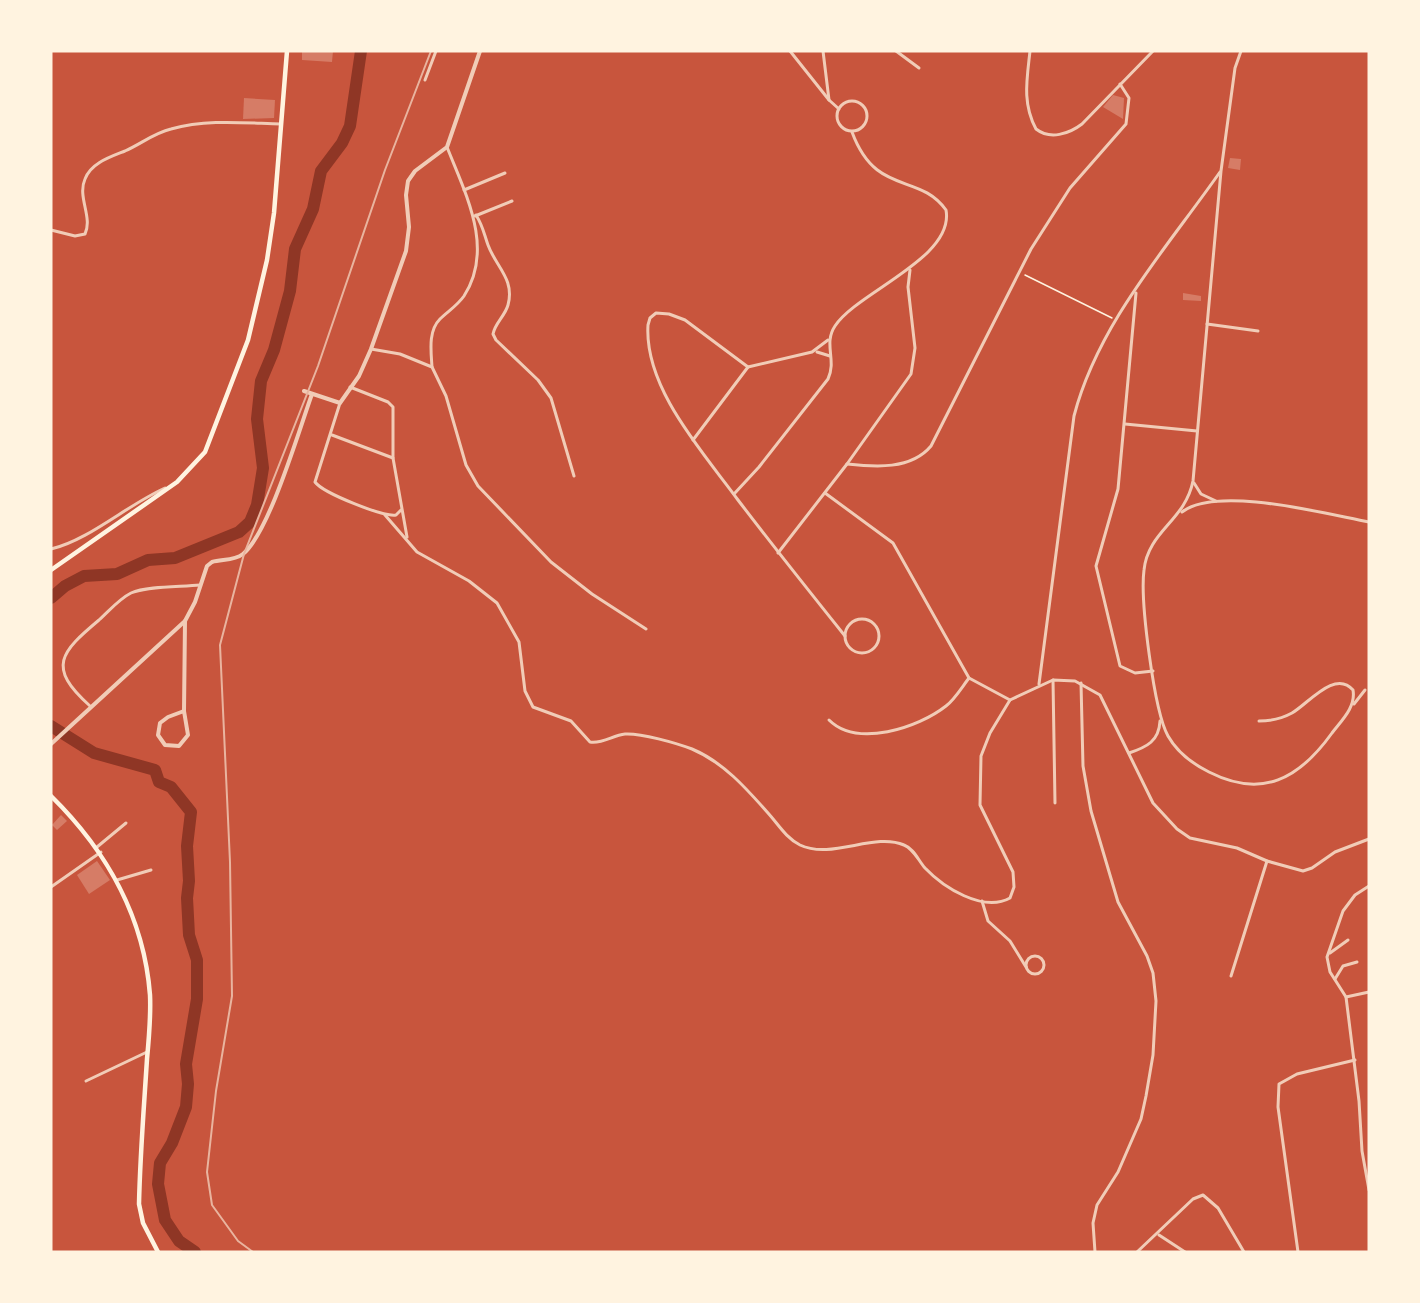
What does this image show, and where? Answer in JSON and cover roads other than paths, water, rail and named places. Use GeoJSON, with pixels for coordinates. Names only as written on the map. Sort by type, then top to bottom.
{"type":"FeatureCollection","features":[{"type":"Feature","properties":{"kind":"main road"},"geometry":{"type":"LineString","coordinates":[[51,570],[172,485],[192,468],[205,452],[248,340],[270,243],[287,51]]}},
{"type":"Feature","properties":{"kind":"main road"},"geometry":{"type":"LineString","coordinates":[[51,796],[99,850],[117,880],[141,941],[148,977],[148,1051],[139,1204],[143,1223],[158,1252]]}},
{"type":"Feature","properties":{"kind":"street"},"geometry":{"type":"LineString","coordinates":[[425,80],[436,51]]}},
{"type":"Feature","properties":{"kind":"street"},"geometry":{"type":"LineString","coordinates":[[402,509],[396,515],[385,514],[320,488],[315,478],[332,435],[340,403],[359,376],[371,349],[408,243],[408,180],[415,171],[447,147],[480,51]]}},
{"type":"Feature","properties":{"kind":"street"},"geometry":{"type":"LineString","coordinates":[[790,51],[829,100],[839,109]]}},
{"type":"Feature","properties":{"kind":"street"},"geometry":{"type":"LineString","coordinates":[[823,51],[829,100]]}},
{"type":"Feature","properties":{"kind":"street"},"geometry":{"type":"LineString","coordinates":[[896,51],[918,68]]}},
{"type":"Feature","properties":{"kind":"street"},"geometry":{"type":"LineString","coordinates":[[1030,51],[1026,99],[1034,125],[1043,134],[1060,134],[1077,128],[1153,51]]}},
{"type":"Feature","properties":{"kind":"street"},"geometry":{"type":"LineString","coordinates":[[1241,51],[1235,68],[1221,171],[1193,481],[1188,500],[1178,515],[1156,538],[1146,560],[1144,571],[1153,671],[1159,707],[1170,738],[1192,761],[1222,778],[1258,786],[1283,779],[1302,765],[1327,741],[1365,690]]}},
{"type":"Feature","properties":{"kind":"street"},"geometry":{"type":"LineString","coordinates":[[847,464],[871,466],[902,463],[915,459],[928,450],[958,396],[1018,272],[1070,188],[1126,124],[1129,98],[1120,84]]}},
{"type":"Feature","properties":{"kind":"street"},"geometry":{"type":"LineString","coordinates":[[812,352],[828,340],[836,325],[848,311],[910,270],[943,230],[946,221],[946,210],[932,198],[876,170],[860,152],[852,132],[839,124],[839,109],[844,103],[853,101],[861,103],[866,110],[867,118],[864,126],[852,132]]}},
{"type":"Feature","properties":{"kind":"street"},"geometry":{"type":"LineString","coordinates":[[51,230],[75,236],[85,234],[87,225],[82,190],[88,173],[107,158],[148,138],[170,129],[210,122],[281,124]]}},
{"type":"Feature","properties":{"kind":"street"},"geometry":{"type":"LineString","coordinates":[[447,147],[475,216],[484,228],[490,249],[506,274],[507,306],[494,334],[496,340],[538,380],[551,398],[574,476]]}},
{"type":"Feature","properties":{"kind":"street"},"geometry":{"type":"LineString","coordinates":[[1039,684],[1074,416],[1092,360],[1116,320],[1221,171]]}},
{"type":"Feature","properties":{"kind":"street"},"geometry":{"type":"LineString","coordinates":[[464,190],[505,173]]}},
{"type":"Feature","properties":{"kind":"street"},"geometry":{"type":"LineString","coordinates":[[475,216],[512,201]]}},
{"type":"Feature","properties":{"kind":"street"},"geometry":{"type":"LineString","coordinates":[[475,216],[477,248],[473,274],[462,298],[433,328],[432,367],[446,396],[466,465],[478,486],[551,562],[592,594],[646,629]]}},
{"type":"Feature","properties":{"kind":"street"},"geometry":{"type":"LineString","coordinates":[[908,288],[910,270]]}},
{"type":"Feature","properties":{"kind":"street"},"geometry":{"type":"LineString","coordinates":[[778,552],[847,464],[911,374],[915,338],[908,288],[905,280],[897,278]]}},
{"type":"Feature","properties":{"kind":"street"},"geometry":{"type":"LineString","coordinates":[[1136,291],[1118,489],[1097,557],[1096,573],[1120,666],[1135,673],[1153,671]]}},
{"type":"Feature","properties":{"kind":"street"},"geometry":{"type":"LineString","coordinates":[[748,367],[680,318],[663,313],[651,316],[647,330],[658,376],[669,401],[693,440],[845,636],[849,647],[861,653],[872,649],[878,637],[874,625],[863,620],[849,625],[845,636]]}},
{"type":"Feature","properties":{"kind":"street"},"geometry":{"type":"LineString","coordinates":[[1207,324],[1258,332]]}},
{"type":"Feature","properties":{"kind":"street"},"geometry":{"type":"LineString","coordinates":[[734,494],[828,379],[832,358],[828,340]]}},
{"type":"Feature","properties":{"kind":"street"},"geometry":{"type":"LineString","coordinates":[[371,349],[400,354],[432,367]]}},
{"type":"Feature","properties":{"kind":"street"},"geometry":{"type":"LineString","coordinates":[[693,440],[748,367],[812,352],[823,352],[832,358]]}},
{"type":"Feature","properties":{"kind":"street"},"geometry":{"type":"LineString","coordinates":[[350,387],[388,402],[393,407],[393,458],[407,538]]}},
{"type":"Feature","properties":{"kind":"street"},"geometry":{"type":"LineString","coordinates":[[304,391],[340,403]]}},
{"type":"Feature","properties":{"kind":"street"},"geometry":{"type":"LineString","coordinates":[[184,711],[165,718],[160,723],[158,735],[165,744],[177,747],[186,740],[189,730],[184,711],[185,621],[203,576],[212,562],[236,558],[244,554],[262,529],[312,394]]}},
{"type":"Feature","properties":{"kind":"street"},"geometry":{"type":"LineString","coordinates":[[1125,424],[1197,431]]}},
{"type":"Feature","properties":{"kind":"street"},"geometry":{"type":"LineString","coordinates":[[332,435],[393,458]]}},
{"type":"Feature","properties":{"kind":"street"},"geometry":{"type":"LineString","coordinates":[[1193,481],[1201,494],[1221,502]]}},
{"type":"Feature","properties":{"kind":"street"},"geometry":{"type":"LineString","coordinates":[[51,549],[81,537],[131,504],[172,485]]}},
{"type":"Feature","properties":{"kind":"street"},"geometry":{"type":"LineString","coordinates":[[825,493],[893,543],[969,678],[1010,700]]}},
{"type":"Feature","properties":{"kind":"street"},"geometry":{"type":"LineString","coordinates":[[1178,515],[1193,505],[1221,502],[1281,504],[1369,522]]}},
{"type":"Feature","properties":{"kind":"street"},"geometry":{"type":"LineString","coordinates":[[131,504],[137,506],[135,511]]}},
{"type":"Feature","properties":{"kind":"street"},"geometry":{"type":"LineString","coordinates":[[385,514],[417,552],[469,581],[496,603],[519,642],[528,699],[537,710],[571,721],[590,742],[631,734],[692,749],[728,771],[786,834],[801,845],[822,849],[886,842],[902,844],[911,850],[937,879],[953,889],[982,902],[1004,901],[1010,898],[1014,891],[1011,867],[983,815],[979,778],[986,744],[1010,700],[1039,684],[1053,680],[1081,683],[1094,690],[1105,703],[1154,803],[1177,829],[1202,842],[1237,848],[1267,861],[1298,870],[1308,870],[1335,852],[1369,839]]}},
{"type":"Feature","properties":{"kind":"street"},"geometry":{"type":"LineString","coordinates":[[90,706],[74,693],[65,676],[65,654],[72,643],[132,593],[200,585]]}},
{"type":"Feature","properties":{"kind":"street"},"geometry":{"type":"LineString","coordinates":[[52,742],[185,621]]}},
{"type":"Feature","properties":{"kind":"street"},"geometry":{"type":"LineString","coordinates":[[829,720],[837,728],[855,734],[902,727],[921,721],[948,705],[969,678]]}},
{"type":"Feature","properties":{"kind":"street"},"geometry":{"type":"LineString","coordinates":[[1053,680],[1055,803]]}},
{"type":"Feature","properties":{"kind":"street"},"geometry":{"type":"LineString","coordinates":[[1081,683],[1083,766],[1091,811],[1118,902],[1147,956],[1153,973],[1156,1001],[1153,1055],[1146,1096],[1134,1137],[1118,1173],[1097,1205],[1093,1223],[1095,1252]]}},
{"type":"Feature","properties":{"kind":"street"},"geometry":{"type":"LineString","coordinates":[[1259,721],[1279,718],[1293,712],[1335,683],[1346,684],[1353,690],[1352,705]]}},
{"type":"Feature","properties":{"kind":"street"},"geometry":{"type":"LineString","coordinates":[[1129,753],[1148,746],[1156,738],[1160,726],[1159,707]]}},
{"type":"Feature","properties":{"kind":"street"},"geometry":{"type":"LineString","coordinates":[[51,887],[99,850],[126,823]]}},
{"type":"Feature","properties":{"kind":"street"},"geometry":{"type":"LineString","coordinates":[[1231,976],[1267,861]]}},
{"type":"Feature","properties":{"kind":"street"},"geometry":{"type":"LineString","coordinates":[[117,880],[151,870]]}},
{"type":"Feature","properties":{"kind":"street"},"geometry":{"type":"LineString","coordinates":[[1369,886],[1355,895],[1343,911],[1328,957],[1328,967],[1347,997],[1355,1060],[1362,1152],[1369,1190]]}},
{"type":"Feature","properties":{"kind":"street"},"geometry":{"type":"LineString","coordinates":[[982,902],[988,921],[1010,941],[1026,967],[1035,974],[1041,972],[1044,964],[1042,958],[1033,956],[1026,961],[1026,967]]}},
{"type":"Feature","properties":{"kind":"street"},"geometry":{"type":"LineString","coordinates":[[1328,957],[1332,950],[1348,940]]}},
{"type":"Feature","properties":{"kind":"street"},"geometry":{"type":"LineString","coordinates":[[1335,979],[1342,966],[1358,962]]}},
{"type":"Feature","properties":{"kind":"street"},"geometry":{"type":"LineString","coordinates":[[1347,997],[1369,992]]}},
{"type":"Feature","properties":{"kind":"street"},"geometry":{"type":"LineString","coordinates":[[86,1081],[148,1051]]}},
{"type":"Feature","properties":{"kind":"street"},"geometry":{"type":"LineString","coordinates":[[1298,1252],[1282,1141],[1278,1088],[1286,1078],[1355,1060]]}},
{"type":"Feature","properties":{"kind":"street"},"geometry":{"type":"LineString","coordinates":[[1137,1252],[1158,1235],[1193,1199],[1203,1195],[1208,1197],[1231,1228],[1244,1252]]}},
{"type":"Feature","properties":{"kind":"street"},"geometry":{"type":"LineString","coordinates":[[1158,1235],[1185,1252]]}},
{"type":"Feature","properties":{"kind":"waterway"},"geometry":{"type":"LineString","coordinates":[[51,598],[65,586],[84,576],[117,574],[148,560],[175,558],[239,532],[250,522],[257,505],[263,468],[257,419],[261,381],[274,350],[290,291],[295,249],[313,209],[321,171],[342,143],[350,126],[361,51]]}},
{"type":"Feature","properties":{"kind":"waterway"},"geometry":{"type":"LineString","coordinates":[[51,726],[94,753],[155,770],[159,782],[171,787],[191,812],[187,846],[189,881],[187,898],[189,935],[197,960],[197,999],[186,1064],[188,1084],[186,1107],[172,1143],[160,1163],[158,1184],[165,1220],[179,1241],[195,1252]]}},
{"type":"Feature","properties":{"kind":"railway"},"geometry":{"type":"LineString","coordinates":[[253,1252],[238,1241],[212,1205],[207,1172],[216,1091],[232,996],[230,862],[220,645],[244,554],[318,366],[385,170],[431,51]]}}]}
